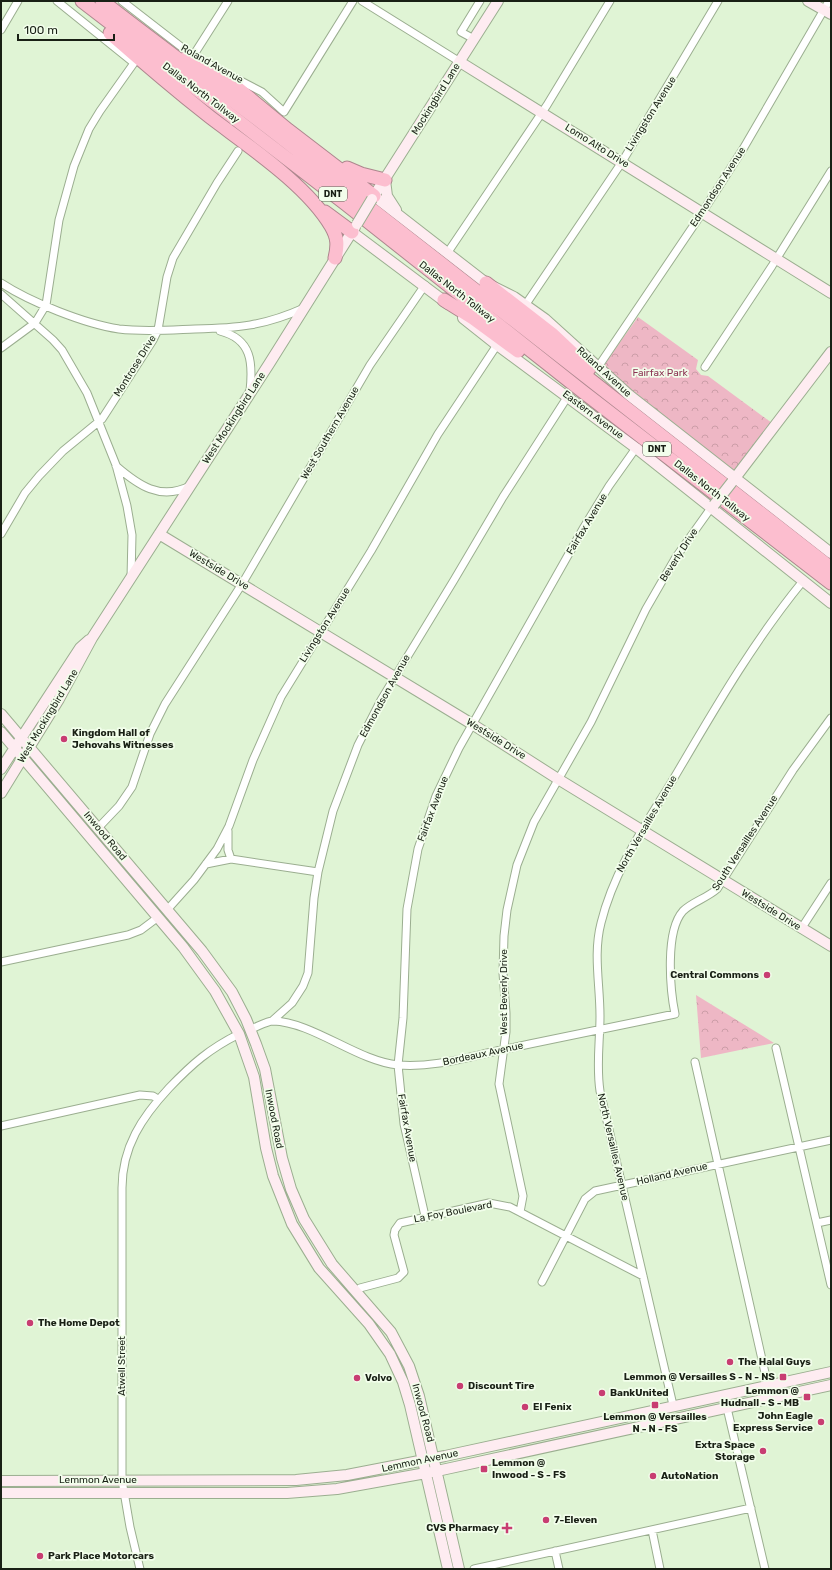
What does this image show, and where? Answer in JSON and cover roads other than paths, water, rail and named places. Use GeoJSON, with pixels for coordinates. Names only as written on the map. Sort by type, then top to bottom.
{"type":"FeatureCollection","features":[{"type":"Feature","properties":{"kind":"highway"},"geometry":{"type":"LineString","coordinates":[[80,1],[100,24],[164,80],[300,189],[331,225],[337,238],[335,258]]}},
{"type":"Feature","properties":{"kind":"highway","name":"Dallas North Tollway"},"geometry":{"type":"LineString","coordinates":[[80,1],[346,204],[582,391],[831,584]]}},
{"type":"Feature","properties":{"kind":"highway","name":"Dallas North Tollway"},"geometry":{"type":"LineString","coordinates":[[102,1],[290,143],[352,194],[831,568]]}},
{"type":"Feature","properties":{"kind":"highway"},"geometry":{"type":"LineString","coordinates":[[153,41],[236,86],[373,198]]}},
{"type":"Feature","properties":{"kind":"highway"},"geometry":{"type":"LineString","coordinates":[[328,160],[361,174],[385,180]]}},
{"type":"Feature","properties":{"kind":"highway"},"geometry":{"type":"LineString","coordinates":[[315,205],[354,228]]}},
{"type":"Feature","properties":{"kind":"highway"},"geometry":{"type":"LineString","coordinates":[[486,284],[553,335],[628,408]]}},
{"type":"Feature","properties":{"kind":"highway"},"geometry":{"type":"LineString","coordinates":[[444,300],[582,391]]}},
{"type":"Feature","properties":{"kind":"main road","name":"Mockingbird Lane"},"geometry":{"type":"LineString","coordinates":[[373,198],[498,1]]}},
{"type":"Feature","properties":{"kind":"main road"},"geometry":{"type":"LineString","coordinates":[[808,1],[828,8]]}},
{"type":"Feature","properties":{"kind":"main road","name":"Lomo Alto Drive"},"geometry":{"type":"LineString","coordinates":[[460,62],[831,293]]}},
{"type":"Feature","properties":{"kind":"main road"},"geometry":{"type":"LineString","coordinates":[[385,180],[387,196],[400,216]]}},
{"type":"Feature","properties":{"kind":"main road","name":"Roland Avenue"},"geometry":{"type":"LineString","coordinates":[[373,198],[448,252],[486,284],[526,304],[565,336],[640,404],[733,480],[830,549]]}},
{"type":"Feature","properties":{"kind":"main road","name":"West Mockingbird Lane"},"geometry":{"type":"LineString","coordinates":[[1,793],[60,699],[92,638],[373,198]]}},
{"type":"Feature","properties":{"kind":"main road","name":"Eastern Avenue"},"geometry":{"type":"LineString","coordinates":[[354,228],[444,300],[497,345],[568,396],[636,448],[831,603]]}},
{"type":"Feature","properties":{"kind":"main road","name":"Beverly Drive"},"geometry":{"type":"LineString","coordinates":[[712,507],[831,352]]}},
{"type":"Feature","properties":{"kind":"main road","name":"Westside Drive"},"geometry":{"type":"LineString","coordinates":[[159,534],[472,724],[642,831],[831,946]]}},
{"type":"Feature","properties":{"kind":"main road","name":"West Mockingbird Lane"},"geometry":{"type":"LineString","coordinates":[[1,769],[80,648],[92,638]]}},
{"type":"Feature","properties":{"kind":"main road","name":"Inwood Road"},"geometry":{"type":"LineString","coordinates":[[1,714],[167,910],[220,974],[232,992],[251,1029],[264,1069],[279,1148],[297,1204],[314,1238],[332,1264],[384,1322],[400,1348],[419,1396],[460,1569]]}},
{"type":"Feature","properties":{"kind":"main road","name":"Inwood Road"},"geometry":{"type":"LineString","coordinates":[[1,732],[208,980],[235,1025],[254,1077],[266,1148],[273,1176],[286,1212],[303,1244],[319,1268],[342,1296],[375,1331],[390,1354],[403,1382],[410,1404],[448,1569]]}},
{"type":"Feature","properties":{"kind":"main road"},"geometry":{"type":"LineString","coordinates":[[157,918],[167,910]]}},
{"type":"Feature","properties":{"kind":"main road"},"geometry":{"type":"LineString","coordinates":[[235,1025],[245,1030],[251,1029]]}},
{"type":"Feature","properties":{"kind":"main road"},"geometry":{"type":"LineString","coordinates":[[239,1034],[249,1038],[256,1044]]}},
{"type":"Feature","properties":{"kind":"main road"},"geometry":{"type":"LineString","coordinates":[[303,1244],[314,1238]]}},
{"type":"Feature","properties":{"kind":"main road"},"geometry":{"type":"LineString","coordinates":[[342,1296],[354,1290]]}},
{"type":"Feature","properties":{"kind":"main road"},"geometry":{"type":"LineString","coordinates":[[390,1354],[400,1348]]}},
{"type":"Feature","properties":{"kind":"main road","name":"Lemmon Avenue"},"geometry":{"type":"LineString","coordinates":[[1,1480],[270,1480],[322,1478],[362,1473],[434,1459],[831,1372]]}},
{"type":"Feature","properties":{"kind":"main road","name":"Lemmon Avenue"},"geometry":{"type":"LineString","coordinates":[[4,1493],[315,1492],[365,1485],[437,1471],[831,1385]]}},
{"type":"Feature","properties":{"kind":"main road"},"geometry":{"type":"LineString","coordinates":[[768,1386],[771,1398]]}},
{"type":"Feature","properties":{"kind":"main road"},"geometry":{"type":"LineString","coordinates":[[724,1395],[727,1408]]}},
{"type":"Feature","properties":{"kind":"main road"},"geometry":{"type":"LineString","coordinates":[[673,1406],[676,1419]]}},
{"type":"Feature","properties":{"kind":"main road"},"geometry":{"type":"LineString","coordinates":[[552,1433],[554,1446]]}},
{"type":"Feature","properties":{"kind":"main road"},"geometry":{"type":"LineString","coordinates":[[509,1442],[513,1455]]}},
{"type":"Feature","properties":{"kind":"main road"},"geometry":{"type":"LineString","coordinates":[[362,1473],[365,1485]]}},
{"type":"Feature","properties":{"kind":"main road"},"geometry":{"type":"LineString","coordinates":[[4,1493],[11,1486],[49,1486],[55,1480]]}},
{"type":"Feature","properties":{"kind":"main road"},"geometry":{"type":"LineString","coordinates":[[269,1493],[270,1480]]}},
{"type":"Feature","properties":{"kind":"street"},"geometry":{"type":"LineString","coordinates":[[1,30],[18,1]]}},
{"type":"Feature","properties":{"kind":"street"},"geometry":{"type":"LineString","coordinates":[[1,348],[35,323],[46,305],[59,220],[74,166],[90,129],[100,111],[134,63],[58,1]]}},
{"type":"Feature","properties":{"kind":"street","name":"Roland Avenue"},"geometry":{"type":"LineString","coordinates":[[122,1],[193,56],[262,92],[284,112],[354,1]]}},
{"type":"Feature","properties":{"kind":"street"},"geometry":{"type":"LineString","coordinates":[[193,56],[228,1]]}},
{"type":"Feature","properties":{"kind":"street","name":"Lomo Alto Drive"},"geometry":{"type":"LineString","coordinates":[[362,1],[460,62]]}},
{"type":"Feature","properties":{"kind":"street"},"geometry":{"type":"LineString","coordinates":[[474,39],[461,32],[480,1]]}},
{"type":"Feature","properties":{"kind":"street"},"geometry":{"type":"LineString","coordinates":[[448,252],[542,112],[610,1]]}},
{"type":"Feature","properties":{"kind":"street","name":"Livingston Avenue"},"geometry":{"type":"LineString","coordinates":[[526,304],[622,162],[718,1]]}},
{"type":"Feature","properties":{"kind":"street","name":"Edmondson Avenue"},"geometry":{"type":"LineString","coordinates":[[598,367],[702,212],[828,8]]}},
{"type":"Feature","properties":{"kind":"street","name":"Montrose Drive"},"geometry":{"type":"LineString","coordinates":[[1,534],[25,493],[39,476],[63,451],[98,424],[158,330],[167,277],[173,258],[217,183],[238,151]]}},
{"type":"Feature","properties":{"kind":"street"},"geometry":{"type":"LineString","coordinates":[[705,367],[776,259],[831,171]]}},
{"type":"Feature","properties":{"kind":"street"},"geometry":{"type":"LineString","coordinates":[[1,284],[24,297],[82,319],[112,327],[158,330],[212,329],[259,325],[304,308]]}},
{"type":"Feature","properties":{"kind":"street","name":"West Southern Avenue"},"geometry":{"type":"LineString","coordinates":[[98,828],[119,806],[132,787],[150,734],[165,704],[242,584],[370,365],[425,286]]}},
{"type":"Feature","properties":{"kind":"street"},"geometry":{"type":"LineString","coordinates":[[1,294],[53,340],[69,360],[87,393],[98,424],[116,465],[130,521],[131,578]]}},
{"type":"Feature","properties":{"kind":"street"},"geometry":{"type":"LineString","coordinates":[[212,329],[233,335],[246,348],[251,360],[252,369],[250,392]]}},
{"type":"Feature","properties":{"kind":"street","name":"Livingston Avenue"},"geometry":{"type":"LineString","coordinates":[[167,910],[206,864],[228,828],[271,717],[295,673],[379,538],[438,434],[497,345]]}},
{"type":"Feature","properties":{"kind":"street","name":"Edmondson Avenue"},"geometry":{"type":"LineString","coordinates":[[272,1021],[292,1003],[303,986],[308,973],[313,905],[318,872],[328,828],[346,771],[371,717],[503,497],[568,396]]}},
{"type":"Feature","properties":{"kind":"street","name":"Fairfax Avenue"},"geometry":{"type":"LineString","coordinates":[[425,1216],[404,1124],[398,1064],[403,1018],[407,909],[414,867],[425,825],[436,796],[472,724],[588,521],[636,448]]}},
{"type":"Feature","properties":{"kind":"street"},"geometry":{"type":"LineString","coordinates":[[116,465],[132,480],[155,492],[178,491],[190,486]]}},
{"type":"Feature","properties":{"kind":"street","name":"Beverly Drive"},"geometry":{"type":"LineString","coordinates":[[558,779],[591,722],[661,581],[676,557],[712,507]]}},
{"type":"Feature","properties":{"kind":"street","name":"North Versailles Avenue"},"geometry":{"type":"LineString","coordinates":[[673,1406],[598,1077],[600,1029],[596,965],[600,924],[615,880],[642,831],[736,674],[765,629],[803,580]]}},
{"type":"Feature","properties":{"kind":"street","name":"South Versailles Avenue"},"geometry":{"type":"LineString","coordinates":[[675,1014],[670,992],[670,971],[672,948],[679,917],[684,910],[709,896],[722,880],[793,770],[831,718]]}},
{"type":"Feature","properties":{"kind":"street","name":"West Beverly Drive"},"geometry":{"type":"LineString","coordinates":[[520,1212],[523,1196],[499,1084],[506,1013],[503,972],[504,936],[508,902],[525,842],[534,822],[558,779]]}},
{"type":"Feature","properties":{"kind":"street"},"geometry":{"type":"LineString","coordinates":[[228,828],[228,850],[231,859]]}},
{"type":"Feature","properties":{"kind":"street"},"geometry":{"type":"LineString","coordinates":[[206,864],[231,859],[318,872]]}},
{"type":"Feature","properties":{"kind":"street"},"geometry":{"type":"LineString","coordinates":[[802,929],[831,883]]}},
{"type":"Feature","properties":{"kind":"street"},"geometry":{"type":"LineString","coordinates":[[1,962],[122,937],[141,930],[157,918]]}},
{"type":"Feature","properties":{"kind":"street","name":"Bordeaux Avenue"},"geometry":{"type":"LineString","coordinates":[[272,1021],[302,1028],[377,1060],[398,1064],[448,1063],[503,1049],[675,1014]]}},
{"type":"Feature","properties":{"kind":"street"},"geometry":{"type":"LineString","coordinates":[[251,1029],[272,1021]]}},
{"type":"Feature","properties":{"kind":"street"},"geometry":{"type":"LineString","coordinates":[[1,1126],[140,1095],[153,1096],[158,1099],[202,1055],[239,1034]]}},
{"type":"Feature","properties":{"kind":"street"},"geometry":{"type":"LineString","coordinates":[[776,1048],[817,1223],[828,1259],[831,1285]]}},
{"type":"Feature","properties":{"kind":"street"},"geometry":{"type":"LineString","coordinates":[[695,1062],[768,1386]]}},
{"type":"Feature","properties":{"kind":"street","name":"Atwell Street"},"geometry":{"type":"LineString","coordinates":[[140,1569],[130,1527],[122,1480],[122,1177],[130,1142],[145,1116],[158,1099]]}},
{"type":"Feature","properties":{"kind":"street","name":"Holland Avenue"},"geometry":{"type":"LineString","coordinates":[[542,1282],[585,1199],[589,1194],[595,1191],[831,1140]]}},
{"type":"Feature","properties":{"kind":"street","name":"La Foy Boulevard"},"geometry":{"type":"LineString","coordinates":[[354,1290],[402,1276],[404,1272],[394,1235],[395,1230],[400,1223],[425,1216],[489,1203],[503,1204],[520,1212],[643,1276]]}},
{"type":"Feature","properties":{"kind":"street"},"geometry":{"type":"LineString","coordinates":[[817,1223],[831,1220]]}},
{"type":"Feature","properties":{"kind":"street"},"geometry":{"type":"LineString","coordinates":[[727,1408],[765,1569]]}},
{"type":"Feature","properties":{"kind":"street"},"geometry":{"type":"LineString","coordinates":[[474,1569],[751,1508]]}},
{"type":"Feature","properties":{"kind":"street"},"geometry":{"type":"LineString","coordinates":[[652,1530],[660,1569]]}},
{"type":"Feature","properties":{"kind":"street"},"geometry":{"type":"LineString","coordinates":[[555,1552],[559,1569]]}},
{"type":"Feature","properties":{"kind":"place","name":"Kingdom Hall of Jehovahs Witnesses"},"geometry":{"type":"Point","coordinates":[64,739]}},
{"type":"Feature","properties":{"kind":"place","name":"Central Commons"},"geometry":{"type":"Point","coordinates":[767,975]}},
{"type":"Feature","properties":{"kind":"place","name":"The Home Depot"},"geometry":{"type":"Point","coordinates":[30,1323]}},
{"type":"Feature","properties":{"kind":"place","name":"The Halal Guys"},"geometry":{"type":"Point","coordinates":[730,1362]}},
{"type":"Feature","properties":{"kind":"place","name":"Lemmon @ Versailles S - N - NS"},"geometry":{"type":"Point","coordinates":[783,1377]}},
{"type":"Feature","properties":{"kind":"place","name":"Volvo"},"geometry":{"type":"Point","coordinates":[357,1378]}},
{"type":"Feature","properties":{"kind":"place","name":"Discount Tire"},"geometry":{"type":"Point","coordinates":[460,1386]}},
{"type":"Feature","properties":{"kind":"place","name":"BankUnited"},"geometry":{"type":"Point","coordinates":[602,1393]}},
{"type":"Feature","properties":{"kind":"place","name":"Lemmon @ Hudnall - S - MB"},"geometry":{"type":"Point","coordinates":[807,1397]}},
{"type":"Feature","properties":{"kind":"place","name":"Lemmon @ Versailles N - N - FS"},"geometry":{"type":"Point","coordinates":[655,1405]}},
{"type":"Feature","properties":{"kind":"place","name":"El Fenix"},"geometry":{"type":"Point","coordinates":[525,1407]}},
{"type":"Feature","properties":{"kind":"place","name":"John Eagle Express Service"},"geometry":{"type":"Point","coordinates":[821,1422]}},
{"type":"Feature","properties":{"kind":"place","name":"Extra Space Storage"},"geometry":{"type":"Point","coordinates":[763,1451]}},
{"type":"Feature","properties":{"kind":"place","name":"Lemmon @ Inwood - S - FS"},"geometry":{"type":"Point","coordinates":[484,1469]}},
{"type":"Feature","properties":{"kind":"place","name":"AutoNation"},"geometry":{"type":"Point","coordinates":[653,1476]}},
{"type":"Feature","properties":{"kind":"place","name":"7-Eleven"},"geometry":{"type":"Point","coordinates":[546,1520]}},
{"type":"Feature","properties":{"kind":"place","name":"CVS Pharmacy"},"geometry":{"type":"Point","coordinates":[507,1528]}},
{"type":"Feature","properties":{"kind":"place","name":"Park Place Motorcars"},"geometry":{"type":"Point","coordinates":[40,1556]}},
{"type":"Feature","properties":{"kind":"park label","name":"Fairfax Park"},"geometry":{"type":"Point","coordinates":[660,373]}}]}
